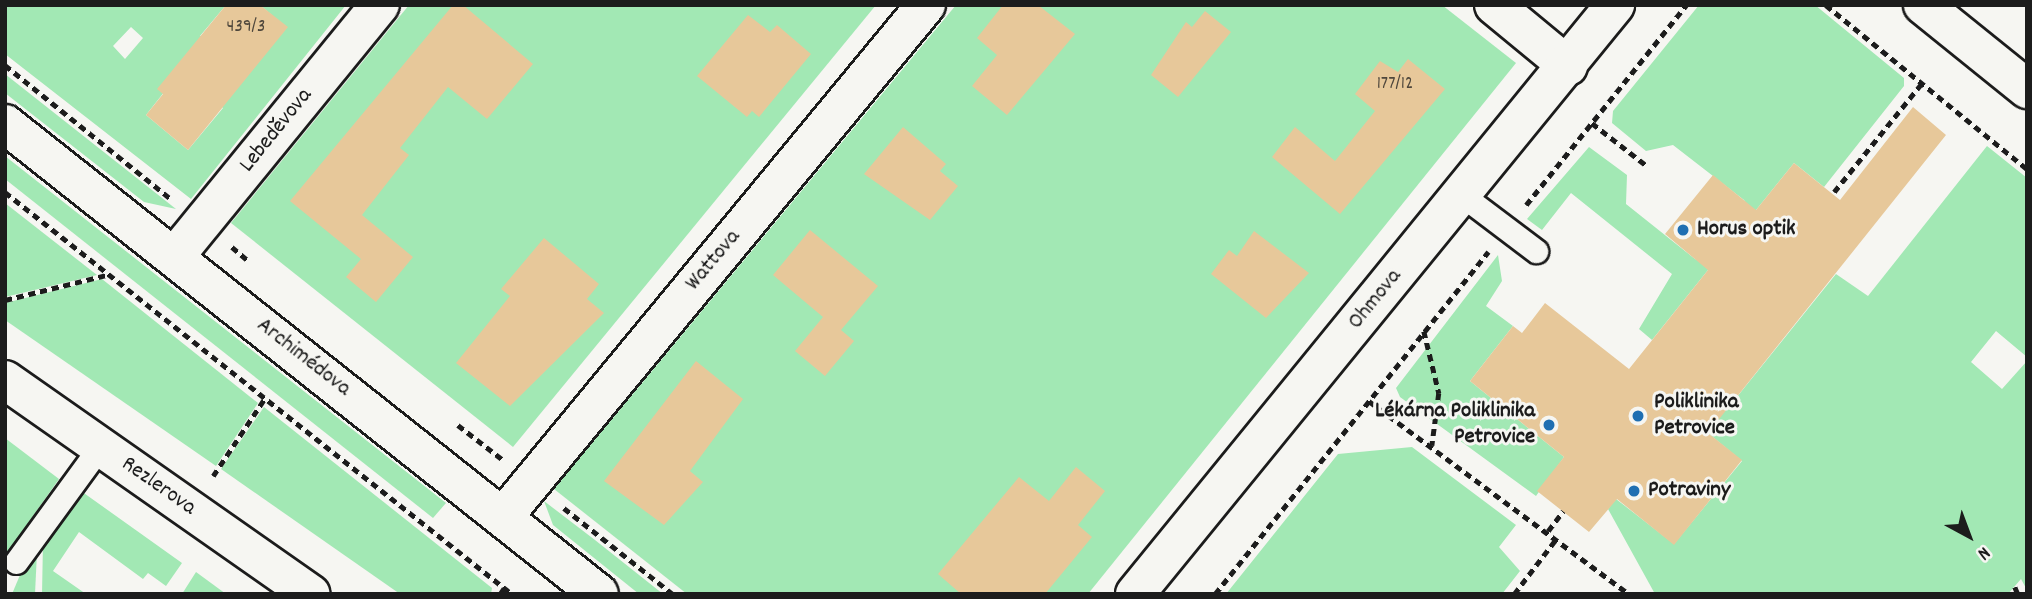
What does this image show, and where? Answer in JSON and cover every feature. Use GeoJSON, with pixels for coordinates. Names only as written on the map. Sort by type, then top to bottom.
{"type":"FeatureCollection","features":[{"type":"Feature","properties":{"kind":"street","name":"Lebeděvova"},"geometry":{"type":"LineString","coordinates":[[175,256],[380,5]]}},
{"type":"Feature","properties":{"kind":"street","name":"Wattova"},"geometry":{"type":"LineString","coordinates":[[503,517],[926,5]]}},
{"type":"Feature","properties":{"kind":"street"},"geometry":{"type":"LineString","coordinates":[[1494,5],[1568,66]]}},
{"type":"Feature","properties":{"kind":"street","name":"Ohmova"},"geometry":{"type":"LineString","coordinates":[[1135,594],[1568,66],[1615,5]]}},
{"type":"Feature","properties":{"kind":"street"},"geometry":{"type":"LineString","coordinates":[[1923,5],[2027,89]]}},
{"type":"Feature","properties":{"kind":"street","name":"Archimédova"},"geometry":{"type":"LineString","coordinates":[[5,124],[599,594]]}},
{"type":"Feature","properties":{"kind":"street","name":"Rezlerova"},"geometry":{"type":"LineString","coordinates":[[5,380],[311,594]]}},
{"type":"Feature","properties":{"kind":"lane"},"geometry":{"type":"LineString","coordinates":[[1462,195],[1536,251]]}},
{"type":"Feature","properties":{"kind":"lane"},"geometry":{"type":"LineString","coordinates":[[16,562],[100,447]]}},
{"type":"Feature","properties":{"kind":"path"},"geometry":{"type":"LineString","coordinates":[[1216,594],[1368,400],[1686,5]]}},
{"type":"Feature","properties":{"kind":"path"},"geometry":{"type":"LineString","coordinates":[[1826,5],[2027,169]]}},
{"type":"Feature","properties":{"kind":"path"},"geometry":{"type":"LineString","coordinates":[[5,65],[250,262]]}},
{"type":"Feature","properties":{"kind":"path"},"geometry":{"type":"LineString","coordinates":[[1835,192],[1922,83]]}},
{"type":"Feature","properties":{"kind":"path"},"geometry":{"type":"LineString","coordinates":[[1592,123],[1647,166]]}},
{"type":"Feature","properties":{"kind":"path"},"geometry":{"type":"LineString","coordinates":[[5,192],[512,594]]}},
{"type":"Feature","properties":{"kind":"path"},"geometry":{"type":"LineString","coordinates":[[5,300],[108,275]]}},
{"type":"Feature","properties":{"kind":"path"},"geometry":{"type":"LineString","coordinates":[[1424,331],[1439,393],[1432,446]]}},
{"type":"Feature","properties":{"kind":"path"},"geometry":{"type":"LineString","coordinates":[[190,510],[265,398]]}},
{"type":"Feature","properties":{"kind":"path"},"geometry":{"type":"LineString","coordinates":[[1368,400],[1548,531],[1629,594]]}},
{"type":"Feature","properties":{"kind":"path"},"geometry":{"type":"LineString","coordinates":[[1548,531],[1563,511]]}},
{"type":"Feature","properties":{"kind":"path"},"geometry":{"type":"LineString","coordinates":[[1514,594],[1557,538]]}},
{"type":"Feature","properties":{"kind":"path"},"geometry":{"type":"LineString","coordinates":[[2015,587],[2018,594]]}},
{"type":"Feature","properties":{"kind":"path"},"geometry":{"type":"LineString","coordinates":[[500,594],[504,588]]}},
{"type":"Feature","properties":{"kind":"green space"},"geometry":{"type":"Polygon","coordinates":[[[5,5],[226,5],[200,36],[287,28],[260,5],[346,5],[191,199],[5,54],[5,5]],[[131,27],[113,46],[125,59],[143,38],[131,27]],[[180,72],[146,115],[188,150],[223,108],[180,72]]]}},
{"type":"Feature","properties":{"kind":"green space"},"geometry":{"type":"Polygon","coordinates":[[[409,5],[876,5],[513,447],[231,223],[409,5]]]}},
{"type":"Feature","properties":{"kind":"green space"},"geometry":{"type":"Polygon","coordinates":[[[956,5],[1442,5],[1516,63],[1088,594],[687,594],[554,489],[956,5]]]}},
{"type":"Feature","properties":{"kind":"green space"},"geometry":{"type":"Polygon","coordinates":[[[1699,5],[1815,5],[1904,78],[1904,86],[1824,187],[1794,163],[1752,215],[1744,200],[1673,145],[1646,151],[1612,123],[1613,111],[1699,5]]]}},
{"type":"Feature","properties":{"kind":"green space"},"geometry":{"type":"Polygon","coordinates":[[[5,74],[176,209],[144,202],[5,93],[5,74]]]}},
{"type":"Feature","properties":{"kind":"green space"},"geometry":{"type":"Polygon","coordinates":[[[1987,146],[2027,178],[2027,357],[1996,331],[1971,362],[2002,389],[2027,361],[2027,590],[2021,579],[2008,594],[1655,594],[1608,509],[1616,499],[1674,544],[1742,461],[1697,424],[1732,403],[1836,274],[1868,296],[1987,146]]]}},
{"type":"Feature","properties":{"kind":"green space"},"geometry":{"type":"Polygon","coordinates":[[[1589,147],[1627,175],[1626,204],[1695,259],[1712,265],[1652,340],[1639,329],[1672,274],[1571,193],[1542,230],[1527,219],[1589,147]]]}},
{"type":"Feature","properties":{"kind":"green space"},"geometry":{"type":"Polygon","coordinates":[[[5,156],[446,503],[433,518],[5,179],[5,156]]]}},
{"type":"Feature","properties":{"kind":"green space"},"geometry":{"type":"Polygon","coordinates":[[[5,203],[97,275],[5,297],[5,203]]]}},
{"type":"Feature","properties":{"kind":"green space"},"geometry":{"type":"Polygon","coordinates":[[[1498,255],[1502,281],[1486,306],[1513,326],[1470,381],[1564,457],[1536,496],[1400,397],[1396,388],[1498,255]]]}},
{"type":"Feature","properties":{"kind":"green space"},"geometry":{"type":"Polygon","coordinates":[[[102,279],[258,403],[216,466],[5,320],[5,303],[102,279]]]}},
{"type":"Feature","properties":{"kind":"green space"},"geometry":{"type":"Polygon","coordinates":[[[264,407],[492,588],[491,594],[400,594],[221,469],[264,407]]]}},
{"type":"Feature","properties":{"kind":"green space"},"geometry":{"type":"Polygon","coordinates":[[[5,438],[59,479],[5,556],[5,438]]]}},
{"type":"Feature","properties":{"kind":"green space"},"geometry":{"type":"Polygon","coordinates":[[[1412,447],[1516,525],[1499,547],[1520,571],[1502,594],[1226,594],[1338,454],[1412,447]]]}},
{"type":"Feature","properties":{"kind":"green space"},"geometry":{"type":"Polygon","coordinates":[[[81,491],[182,563],[166,586],[148,573],[143,579],[79,532],[53,571],[86,594],[42,594],[43,542],[81,491]]]}},
{"type":"Feature","properties":{"kind":"green space"},"geometry":{"type":"Polygon","coordinates":[[[544,501],[663,594],[639,594],[553,525],[544,501]]]}},
{"type":"Feature","properties":{"kind":"green space"},"geometry":{"type":"Polygon","coordinates":[[[37,552],[35,594],[12,594],[20,575],[37,552]]]}},
{"type":"Feature","properties":{"kind":"green space"},"geometry":{"type":"Polygon","coordinates":[[[196,572],[226,594],[182,594],[196,572]]]}},
{"type":"Feature","properties":{"kind":"building"},"geometry":{"type":"Polygon","coordinates":[[[226,5],[260,5],[288,27],[188,150],[146,115],[163,94],[157,89],[226,5]]]}},
{"type":"Feature","properties":{"kind":"building"},"geometry":{"type":"Polygon","coordinates":[[[453,5],[463,5],[533,64],[487,119],[448,87],[400,148],[409,155],[362,215],[413,257],[376,302],[346,277],[361,259],[290,201],[453,5]]]}},
{"type":"Feature","properties":{"kind":"building"},"geometry":{"type":"Polygon","coordinates":[[[1003,5],[1038,5],[1075,34],[1007,115],[972,86],[997,55],[977,38],[1003,5]]]}},
{"type":"Feature","properties":{"kind":"building"},"geometry":{"type":"Polygon","coordinates":[[[1205,11],[1231,32],[1178,97],[1151,75],[1186,22],[1192,27],[1205,11]]]}},
{"type":"Feature","properties":{"kind":"building"},"geometry":{"type":"Polygon","coordinates":[[[748,15],[770,32],[777,25],[811,54],[759,117],[752,111],[747,117],[697,76],[748,15]]]}},
{"type":"Feature","properties":{"kind":"building"},"geometry":{"type":"Polygon","coordinates":[[[1408,59],[1445,89],[1340,214],[1272,157],[1295,127],[1335,161],[1375,111],[1355,94],[1380,61],[1398,72],[1408,59]]]}},
{"type":"Feature","properties":{"kind":"building"},"geometry":{"type":"Polygon","coordinates":[[[1913,107],[1946,135],[1708,433],[1742,460],[1674,545],[1617,499],[1589,532],[1537,491],[1564,457],[1470,381],[1513,326],[1522,333],[1545,303],[1629,369],[1708,270],[1665,234],[1713,175],[1756,210],[1794,163],[1840,200],[1913,107]]]}},
{"type":"Feature","properties":{"kind":"building"},"geometry":{"type":"Polygon","coordinates":[[[903,127],[946,164],[940,171],[958,186],[930,220],[864,174],[903,127]]]}},
{"type":"Feature","properties":{"kind":"building"},"geometry":{"type":"Polygon","coordinates":[[[810,230],[878,286],[841,330],[854,341],[825,376],[795,351],[823,317],[773,275],[810,230]]]}},
{"type":"Feature","properties":{"kind":"building"},"geometry":{"type":"Polygon","coordinates":[[[1254,231],[1309,273],[1266,318],[1211,274],[1229,250],[1237,256],[1254,231]]]}},
{"type":"Feature","properties":{"kind":"building"},"geometry":{"type":"Polygon","coordinates":[[[544,238],[599,284],[587,299],[604,313],[510,406],[456,363],[510,296],[501,289],[544,238]]]}},
{"type":"Feature","properties":{"kind":"building"},"geometry":{"type":"Polygon","coordinates":[[[696,361],[743,399],[690,471],[703,482],[664,525],[604,481],[696,361]]]}},
{"type":"Feature","properties":{"kind":"building"},"geometry":{"type":"Polygon","coordinates":[[[1076,467],[1105,491],[1078,525],[1092,537],[1045,594],[961,594],[938,574],[1019,477],[1049,501],[1076,467]]]}},
{"type":"Feature","properties":{"kind":"place","name":"Horus optik"},"geometry":{"type":"Point","coordinates":[1683,230]}},
{"type":"Feature","properties":{"kind":"place","name":"Poliklinika Petrovice"},"geometry":{"type":"Point","coordinates":[1638,416]}},
{"type":"Feature","properties":{"kind":"place","name":"Lékárna Poliklinika Petrovice"},"geometry":{"type":"Point","coordinates":[1549,425]}},
{"type":"Feature","properties":{"kind":"place","name":"Potraviny"},"geometry":{"type":"Point","coordinates":[1634,491]}}]}
